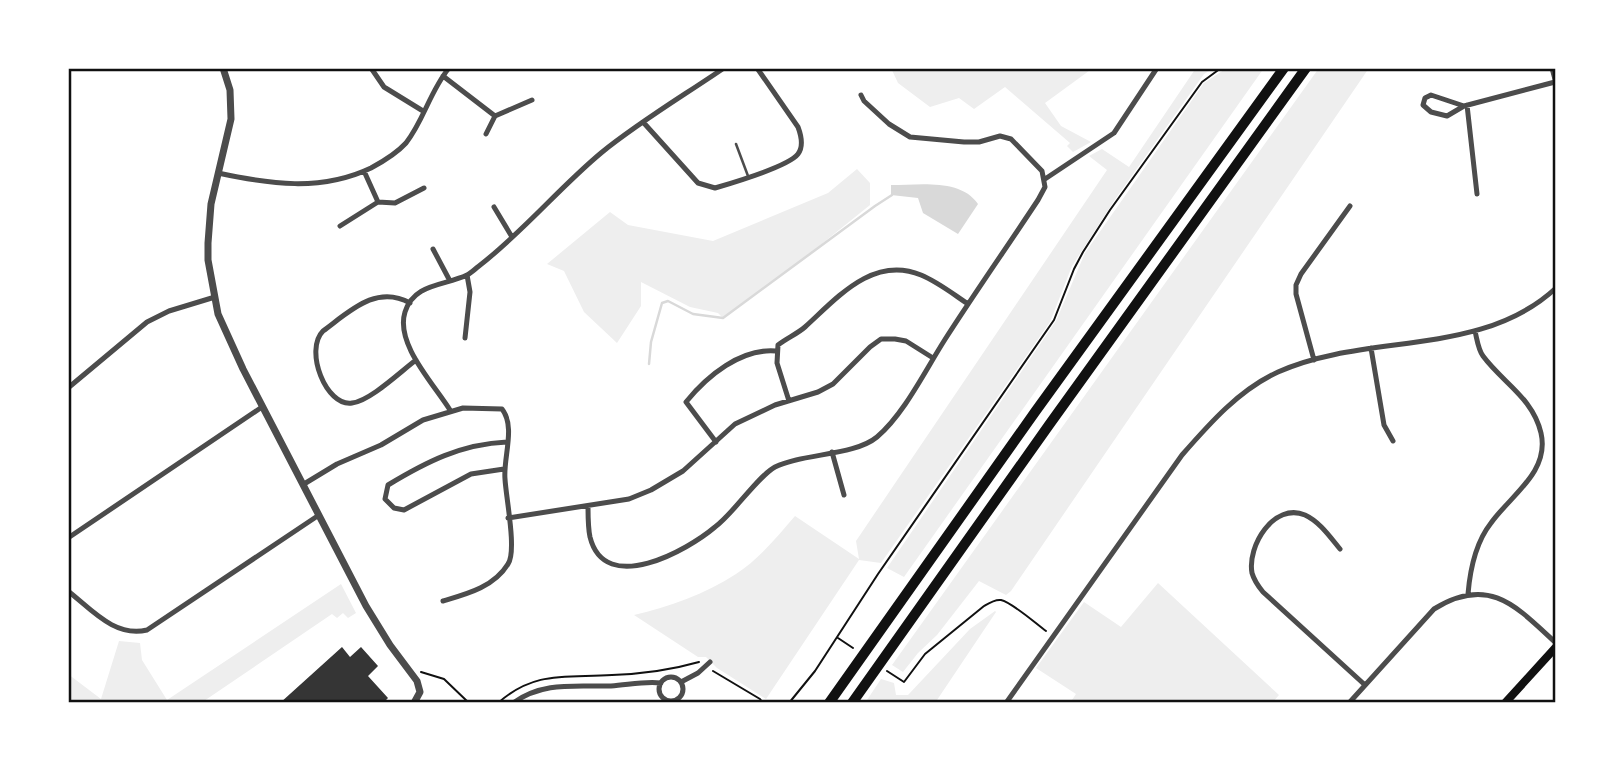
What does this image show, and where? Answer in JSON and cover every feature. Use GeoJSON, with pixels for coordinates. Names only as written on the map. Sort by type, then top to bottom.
{"type":"FeatureCollection","features":[{"type":"Feature","properties":{"kind":"highway"},"geometry":{"type":"LineString","coordinates":[[829,703],[1284,68]]}},
{"type":"Feature","properties":{"kind":"highway"},"geometry":{"type":"LineString","coordinates":[[852,703],[1056,414],[1306,68]]}},
{"type":"Feature","properties":{"kind":"main road"},"geometry":{"type":"LineString","coordinates":[[1505,703],[1556,645]]}},
{"type":"Feature","properties":{"kind":"street"},"geometry":{"type":"LineString","coordinates":[[223,68],[230,90],[232,119],[211,204],[208,260],[224,330],[366,607],[417,681],[420,692],[414,703]]}},
{"type":"Feature","properties":{"kind":"street"},"geometry":{"type":"LineString","coordinates":[[371,68],[384,87],[423,111]]}},
{"type":"Feature","properties":{"kind":"street"},"geometry":{"type":"LineString","coordinates":[[218,173],[268,183],[304,184],[335,180],[364,171],[386,160],[405,144],[449,68]]}},
{"type":"Feature","properties":{"kind":"street"},"geometry":{"type":"LineString","coordinates":[[450,410],[405,339],[403,324],[410,303],[420,291],[467,275],[601,154],[643,122],[724,68]]}},
{"type":"Feature","properties":{"kind":"street"},"geometry":{"type":"LineString","coordinates":[[643,122],[702,186],[715,188],[797,156],[802,145],[797,127],[757,68]]}},
{"type":"Feature","properties":{"kind":"street"},"geometry":{"type":"LineString","coordinates":[[1045,179],[1114,133],[1157,68]]}},
{"type":"Feature","properties":{"kind":"street"},"geometry":{"type":"LineString","coordinates":[[1465,106],[1432,95],[1425,98],[1423,105],[1430,113],[1447,116],[1465,106],[1556,82],[1552,68]]}},
{"type":"Feature","properties":{"kind":"street"},"geometry":{"type":"LineString","coordinates":[[443,76],[495,116]]}},
{"type":"Feature","properties":{"kind":"street"},"geometry":{"type":"LineString","coordinates":[[588,506],[590,537],[598,554],[617,565],[640,566],[673,554],[717,527],[775,467],[851,448],[875,439],[890,423],[1043,192],[1045,179],[1038,164],[1006,137],[972,142],[911,137],[889,124],[861,95]]}},
{"type":"Feature","properties":{"kind":"street"},"geometry":{"type":"LineString","coordinates":[[486,134],[495,116],[532,100]]}},
{"type":"Feature","properties":{"kind":"street"},"geometry":{"type":"LineString","coordinates":[[1465,106],[1477,194]]}},
{"type":"Feature","properties":{"kind":"street"},"geometry":{"type":"LineString","coordinates":[[364,171],[378,202]]}},
{"type":"Feature","properties":{"kind":"street"},"geometry":{"type":"LineString","coordinates":[[340,226],[378,202],[395,203],[424,188]]}},
{"type":"Feature","properties":{"kind":"street"},"geometry":{"type":"LineString","coordinates":[[1314,360],[1296,294],[1296,285],[1350,206]]}},
{"type":"Feature","properties":{"kind":"street"},"geometry":{"type":"LineString","coordinates":[[494,207],[512,237]]}},
{"type":"Feature","properties":{"kind":"street"},"geometry":{"type":"LineString","coordinates":[[433,249],[450,281]]}},
{"type":"Feature","properties":{"kind":"street"},"geometry":{"type":"LineString","coordinates":[[789,401],[777,363],[778,345],[802,330],[865,276],[887,271],[914,273],[936,283],[968,304]]}},
{"type":"Feature","properties":{"kind":"street"},"geometry":{"type":"LineString","coordinates":[[465,338],[470,292],[467,275]]}},
{"type":"Feature","properties":{"kind":"street"},"geometry":{"type":"LineString","coordinates":[[1006,703],[1182,455],[1209,425],[1256,384],[1314,360],[1475,331],[1524,311],[1556,288]]}},
{"type":"Feature","properties":{"kind":"street"},"geometry":{"type":"LineString","coordinates":[[410,303],[395,296],[368,300],[317,337],[314,353],[321,375],[334,397],[347,404],[366,398],[416,360]]}},
{"type":"Feature","properties":{"kind":"street"},"geometry":{"type":"LineString","coordinates":[[68,388],[146,322],[169,311],[215,297]]}},
{"type":"Feature","properties":{"kind":"street"},"geometry":{"type":"LineString","coordinates":[[1468,594],[1470,574],[1486,531],[1535,472],[1542,434],[1523,397],[1482,354],[1475,331]]}},
{"type":"Feature","properties":{"kind":"street"},"geometry":{"type":"LineString","coordinates":[[508,518],[629,499],[651,490],[683,471],[735,424],[833,384],[870,346],[881,340],[906,341],[933,358]]}},
{"type":"Feature","properties":{"kind":"street"},"geometry":{"type":"LineString","coordinates":[[1371,348],[1384,425],[1393,441]]}},
{"type":"Feature","properties":{"kind":"street"},"geometry":{"type":"LineString","coordinates":[[716,442],[686,402],[713,373],[761,351],[776,351]]}},
{"type":"Feature","properties":{"kind":"street"},"geometry":{"type":"LineString","coordinates":[[68,538],[262,407]]}},
{"type":"Feature","properties":{"kind":"street"},"geometry":{"type":"LineString","coordinates":[[304,484],[337,464],[381,445],[410,426],[450,410],[498,408],[506,415],[504,469],[513,548],[510,563],[495,580],[469,593],[443,601]]}},
{"type":"Feature","properties":{"kind":"street"},"geometry":{"type":"LineString","coordinates":[[504,469],[471,474],[404,510],[394,508],[385,499],[388,485],[433,459],[464,448],[507,442]]}},
{"type":"Feature","properties":{"kind":"street"},"geometry":{"type":"LineString","coordinates":[[832,452],[844,495]]}},
{"type":"Feature","properties":{"kind":"street"},"geometry":{"type":"LineString","coordinates":[[1340,549],[1308,516],[1287,514],[1272,522],[1257,542],[1252,558],[1252,572],[1263,592],[1365,685]]}},
{"type":"Feature","properties":{"kind":"street"},"geometry":{"type":"LineString","coordinates":[[68,591],[115,628],[132,632],[147,630],[319,515]]}},
{"type":"Feature","properties":{"kind":"street"},"geometry":{"type":"LineString","coordinates":[[1349,703],[1434,609],[1449,600],[1468,594],[1485,595],[1520,609],[1556,645]]}},
{"type":"Feature","properties":{"kind":"street"},"geometry":{"type":"LineString","coordinates":[[681,682],[708,664]]}},
{"type":"Feature","properties":{"kind":"street"},"geometry":{"type":"LineString","coordinates":[[513,703],[532,691],[552,686],[610,686],[648,681],[661,683],[671,677],[681,682]]}},
{"type":"Feature","properties":{"kind":"street"},"geometry":{"type":"LineString","coordinates":[[661,683],[662,696],[671,702],[681,695],[681,682]]}},
{"type":"Feature","properties":{"kind":"lane"},"geometry":{"type":"LineString","coordinates":[[736,144],[748,176]]}},
{"type":"Feature","properties":{"kind":"path"},"geometry":{"type":"LineString","coordinates":[[789,703],[815,671],[878,574],[1054,320],[1074,269],[1110,210],[1202,82],[1221,68]]}},
{"type":"Feature","properties":{"kind":"path"},"geometry":{"type":"LineString","coordinates":[[902,681],[906,681],[925,654],[990,602],[1002,600],[1053,635]]}},
{"type":"Feature","properties":{"kind":"path"},"geometry":{"type":"LineString","coordinates":[[498,703],[520,686],[547,677],[628,675],[708,664],[763,703]]}},
{"type":"Feature","properties":{"kind":"path"},"geometry":{"type":"LineString","coordinates":[[422,671],[444,679],[469,703]]}},
{"type":"Feature","properties":{"kind":"shaded area"},"geometry":{"type":"Polygon","coordinates":[[[891,68],[1093,68],[1045,103],[1061,126],[1091,142],[1073,152],[1067,146],[1070,143],[1005,87],[974,109],[959,98],[930,107],[898,83],[891,68]]]}},
{"type":"Feature","properties":{"kind":"shaded area"},"geometry":{"type":"Polygon","coordinates":[[[1196,68],[1214,68],[1204,74],[1116,198],[1072,266],[1050,322],[881,563],[859,560],[766,699],[717,668],[706,657],[698,657],[634,615],[686,599],[736,574],[760,555],[795,516],[859,559],[856,541],[1107,170],[1089,156],[1102,149],[1129,167],[1196,68]]]}},
{"type":"Feature","properties":{"kind":"shaded area"},"geometry":{"type":"Polygon","coordinates":[[[1227,68],[1264,68],[904,577],[887,568],[1056,321],[1085,253],[1204,83],[1227,68]]]}},
{"type":"Feature","properties":{"kind":"shaded area"},"geometry":{"type":"Polygon","coordinates":[[[1319,68],[1369,68],[1011,591],[1006,595],[979,581],[937,635],[903,672],[892,665],[1319,68]]]}},
{"type":"Feature","properties":{"kind":"shaded area"},"geometry":{"type":"Polygon","coordinates":[[[857,169],[870,183],[870,205],[723,318],[718,313],[690,307],[641,282],[641,306],[617,343],[584,312],[564,271],[547,264],[610,212],[628,225],[713,241],[828,193],[857,169]]]}},
{"type":"Feature","properties":{"kind":"shaded area"},"geometry":{"type":"Polygon","coordinates":[[[926,184],[950,187],[961,190],[978,204],[958,234],[923,213],[918,198],[891,195],[891,185],[926,184]]]}},
{"type":"Feature","properties":{"kind":"shaded area"},"geometry":{"type":"Polygon","coordinates":[[[1158,583],[1279,695],[1272,703],[1070,703],[1076,694],[1036,668],[1084,602],[1121,627],[1158,583]]]}},
{"type":"Feature","properties":{"kind":"shaded area"},"geometry":{"type":"Polygon","coordinates":[[[341,584],[356,613],[348,618],[343,613],[337,618],[332,614],[201,703],[68,703],[68,674],[101,699],[119,641],[140,643],[142,660],[167,700],[341,584]]]}},
{"type":"Feature","properties":{"kind":"shaded area"},"geometry":{"type":"Polygon","coordinates":[[[995,611],[935,703],[865,703],[881,679],[894,683],[896,695],[908,695],[970,629],[995,611]]]}},
{"type":"Feature","properties":{"kind":"building"},"geometry":{"type":"Polygon","coordinates":[[[342,647],[350,657],[361,647],[378,666],[368,676],[388,698],[383,703],[280,703],[342,647]]]}},
{"type":"Feature","properties":{"kind":"waterway"},"geometry":{"type":"LineString","coordinates":[[649,364],[651,342],[662,303],[668,301],[693,314],[723,318],[892,195]]}}]}
